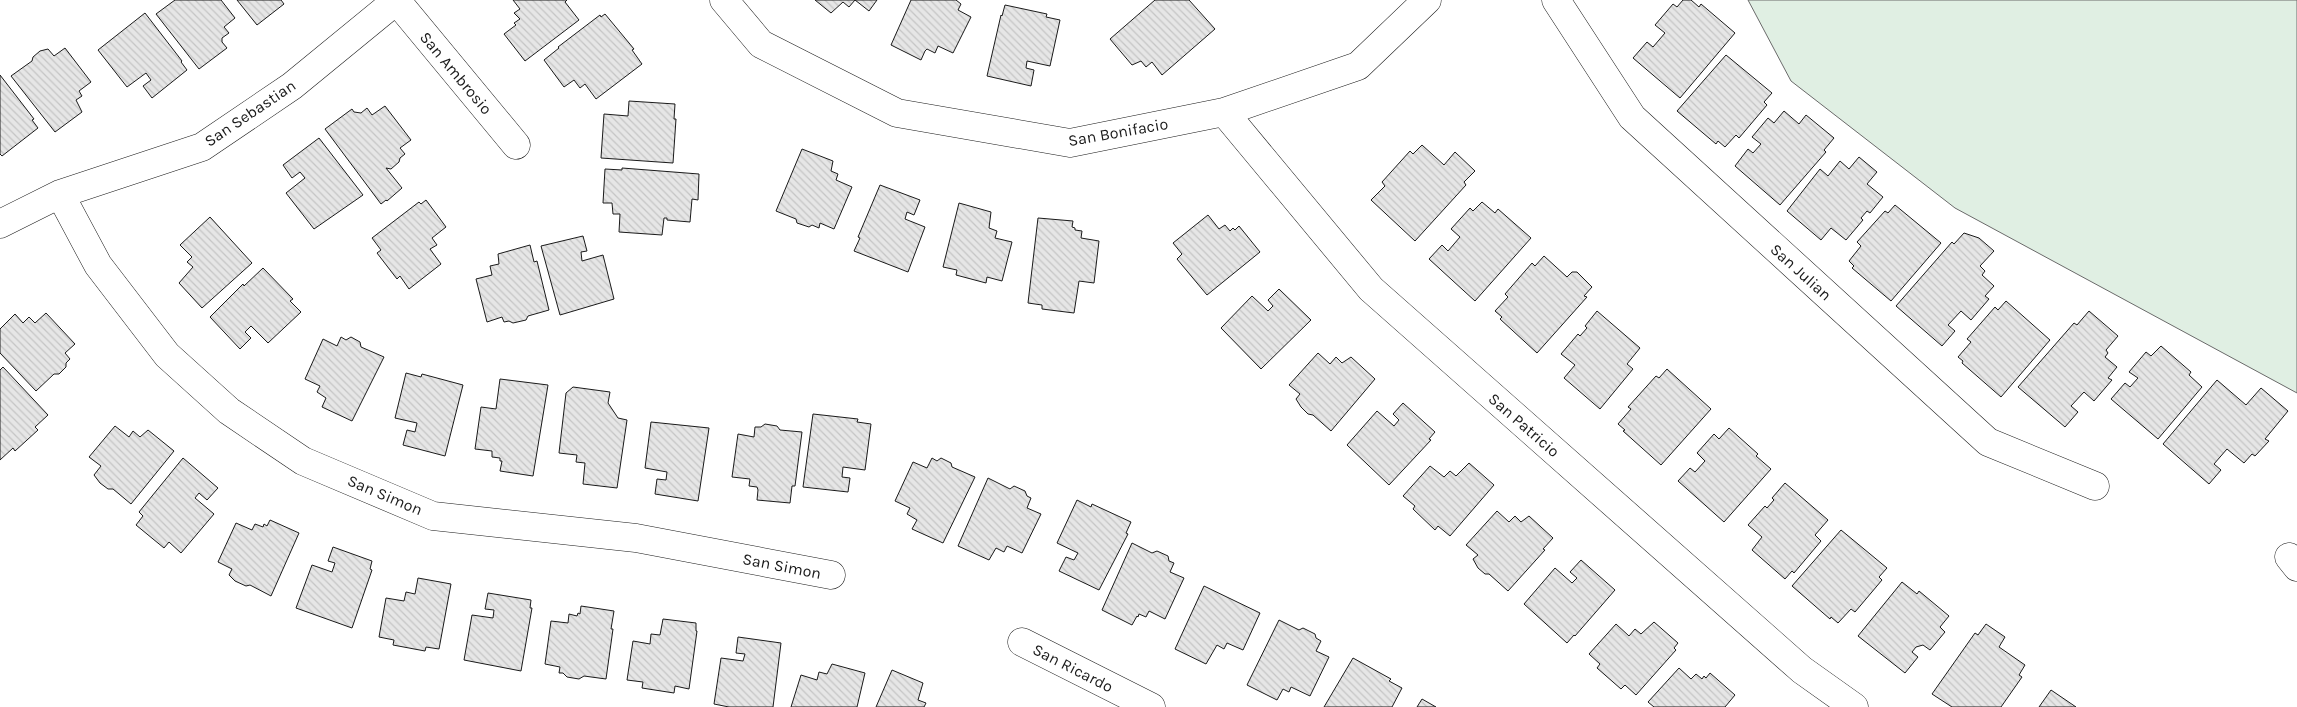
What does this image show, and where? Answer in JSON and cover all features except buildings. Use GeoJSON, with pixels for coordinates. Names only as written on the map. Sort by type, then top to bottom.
{"type":"FeatureCollection","features":[{"type":"Feature","properties":{"kind":"street","name":"San Ambrosio"},"geometry":{"type":"LineString","coordinates":[[396,0],[516,145]]}},
{"type":"Feature","properties":{"kind":"street","name":"San Sebastian"},"geometry":{"type":"LineString","coordinates":[[0,224],[60,194],[202,147],[292,86],[396,0]]}},
{"type":"Feature","properties":{"kind":"street","name":"San Bonifacio"},"geometry":{"type":"LineString","coordinates":[[724,0],[762,44],[897,113],[1070,143],[1224,112],[1358,66],[1427,0]]}},
{"type":"Feature","properties":{"kind":"street","name":"San Julian"},"geometry":{"type":"LineString","coordinates":[[1556,0],[1632,117],[1988,442],[2095,486]]}},
{"type":"Feature","properties":{"kind":"street","name":"San Patricio"},"geometry":{"type":"LineString","coordinates":[[1224,112],[1371,289],[1802,670],[1854,707]]}},
{"type":"Feature","properties":{"kind":"street","name":"San Simon"},"geometry":{"type":"LineString","coordinates":[[60,194],[98,264],[167,354],[229,410],[303,461],[433,516],[636,538],[831,575]]}},
{"type":"Feature","properties":{"kind":"street","name":"San Ricardo"},"geometry":{"type":"LineString","coordinates":[[1022,642],[1151,707]]}},
{"type":"Feature","properties":{"kind":"green space"},"geometry":{"type":"Polygon","coordinates":[[[1748,0],[2297,0],[2297,393],[1955,208],[1791,81],[1748,0]]]}}]}
